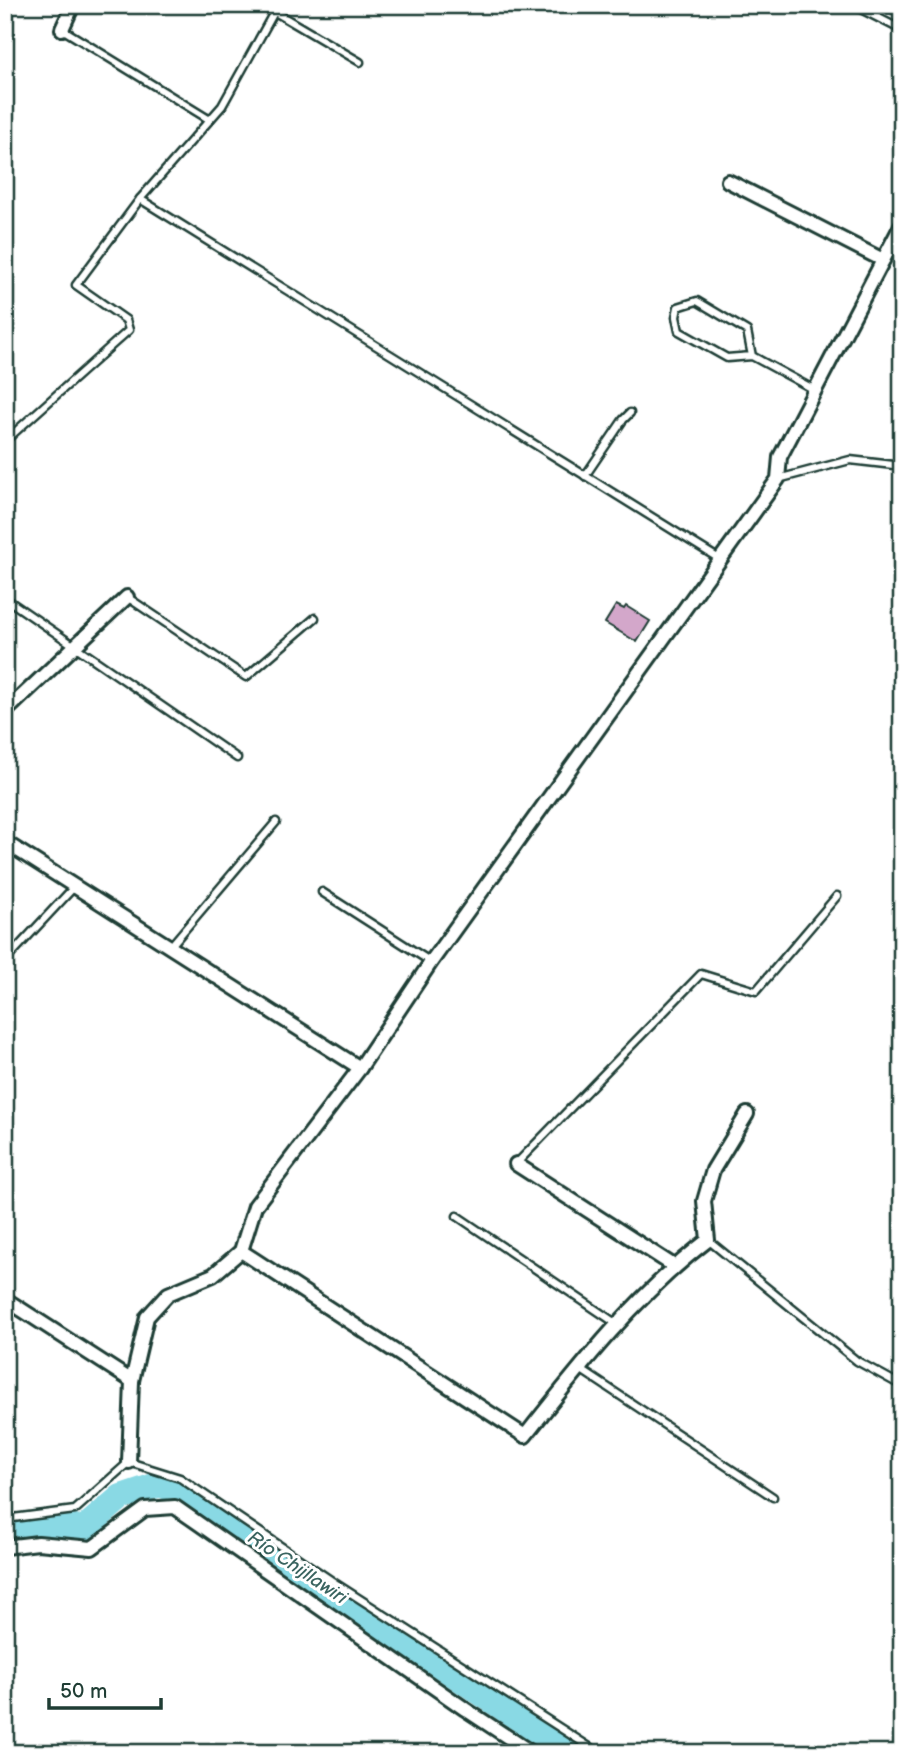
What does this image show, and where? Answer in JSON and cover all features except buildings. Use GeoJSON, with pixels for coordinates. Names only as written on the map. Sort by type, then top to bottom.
{"type":"FeatureCollection","features":[{"type":"Feature","properties":{"kind":"street"},"geometry":{"type":"LineString","coordinates":[[62,29],[73,5]]}},
{"type":"Feature","properties":{"kind":"street"},"geometry":{"type":"LineString","coordinates":[[728,181],[883,260]]}},
{"type":"Feature","properties":{"kind":"street"},"geometry":{"type":"LineString","coordinates":[[129,1462],[132,1381],[147,1317],[168,1294],[213,1275],[241,1251],[255,1206],[360,1068],[431,962],[778,479],[780,457],[902,225]]}},
{"type":"Feature","properties":{"kind":"street"},"geometry":{"type":"LineString","coordinates":[[5,712],[127,597]]}},
{"type":"Feature","properties":{"kind":"street"},"geometry":{"type":"LineString","coordinates":[[5,842],[360,1068]]}},
{"type":"Feature","properties":{"kind":"street"},"geometry":{"type":"LineString","coordinates":[[241,1251],[525,1436],[578,1368],[618,1325],[674,1266],[708,1240],[704,1201],[713,1170],[747,1114]]}},
{"type":"Feature","properties":{"kind":"street"},"geometry":{"type":"LineString","coordinates":[[516,1164],[674,1266]]}},
{"type":"Feature","properties":{"kind":"street"},"geometry":{"type":"LineString","coordinates":[[5,1299],[132,1381]]}},
{"type":"Feature","properties":{"kind":"street"},"geometry":{"type":"LineString","coordinates":[[5,1547],[38,1543],[92,1548],[145,1509],[175,1507],[532,1753]]}},
{"type":"Feature","properties":{"kind":"lane"},"geometry":{"type":"LineString","coordinates":[[263,5],[276,8],[360,62]]}},
{"type":"Feature","properties":{"kind":"lane"},"geometry":{"type":"LineString","coordinates":[[853,5],[902,30]]}},
{"type":"Feature","properties":{"kind":"lane"},"geometry":{"type":"LineString","coordinates":[[5,441],[129,330],[126,320],[76,285],[140,199],[222,106],[276,8]]}},
{"type":"Feature","properties":{"kind":"lane"},"geometry":{"type":"LineString","coordinates":[[62,29],[210,120]]}},
{"type":"Feature","properties":{"kind":"lane"},"geometry":{"type":"LineString","coordinates":[[140,199],[720,560]]}},
{"type":"Feature","properties":{"kind":"lane"},"geometry":{"type":"LineString","coordinates":[[752,356],[747,331],[697,301],[678,307],[676,317],[679,331],[727,358],[752,356],[815,390]]}},
{"type":"Feature","properties":{"kind":"lane"},"geometry":{"type":"LineString","coordinates":[[585,476],[630,413]]}},
{"type":"Feature","properties":{"kind":"lane"},"geometry":{"type":"LineString","coordinates":[[778,479],[850,460],[902,466]]}},
{"type":"Feature","properties":{"kind":"lane"},"geometry":{"type":"LineString","coordinates":[[127,597],[246,677],[315,618]]}},
{"type":"Feature","properties":{"kind":"lane"},"geometry":{"type":"LineString","coordinates":[[5,598],[237,758]]}},
{"type":"Feature","properties":{"kind":"lane"},"geometry":{"type":"LineString","coordinates":[[170,947],[276,822]]}},
{"type":"Feature","properties":{"kind":"lane"},"geometry":{"type":"LineString","coordinates":[[5,961],[75,886]]}},
{"type":"Feature","properties":{"kind":"lane"},"geometry":{"type":"LineString","coordinates":[[322,892],[431,962]]}},
{"type":"Feature","properties":{"kind":"lane"},"geometry":{"type":"LineString","coordinates":[[516,1164],[701,974],[756,990],[837,896]]}},
{"type":"Feature","properties":{"kind":"lane"},"geometry":{"type":"LineString","coordinates":[[457,1216],[618,1325]]}},
{"type":"Feature","properties":{"kind":"lane"},"geometry":{"type":"LineString","coordinates":[[708,1240],[858,1360],[897,1383],[902,1376]]}},
{"type":"Feature","properties":{"kind":"lane"},"geometry":{"type":"LineString","coordinates":[[578,1368],[773,1497]]}},
{"type":"Feature","properties":{"kind":"lane"},"geometry":{"type":"LineString","coordinates":[[5,1519],[75,1510],[129,1462],[180,1478],[335,1583],[599,1753]]}},
{"type":"Feature","properties":{"kind":"waterway","name":"Río Chijllawiri"},"geometry":{"type":"LineString","coordinates":[[5,1529],[85,1528],[121,1497],[160,1484],[190,1496],[570,1753]]}}]}
